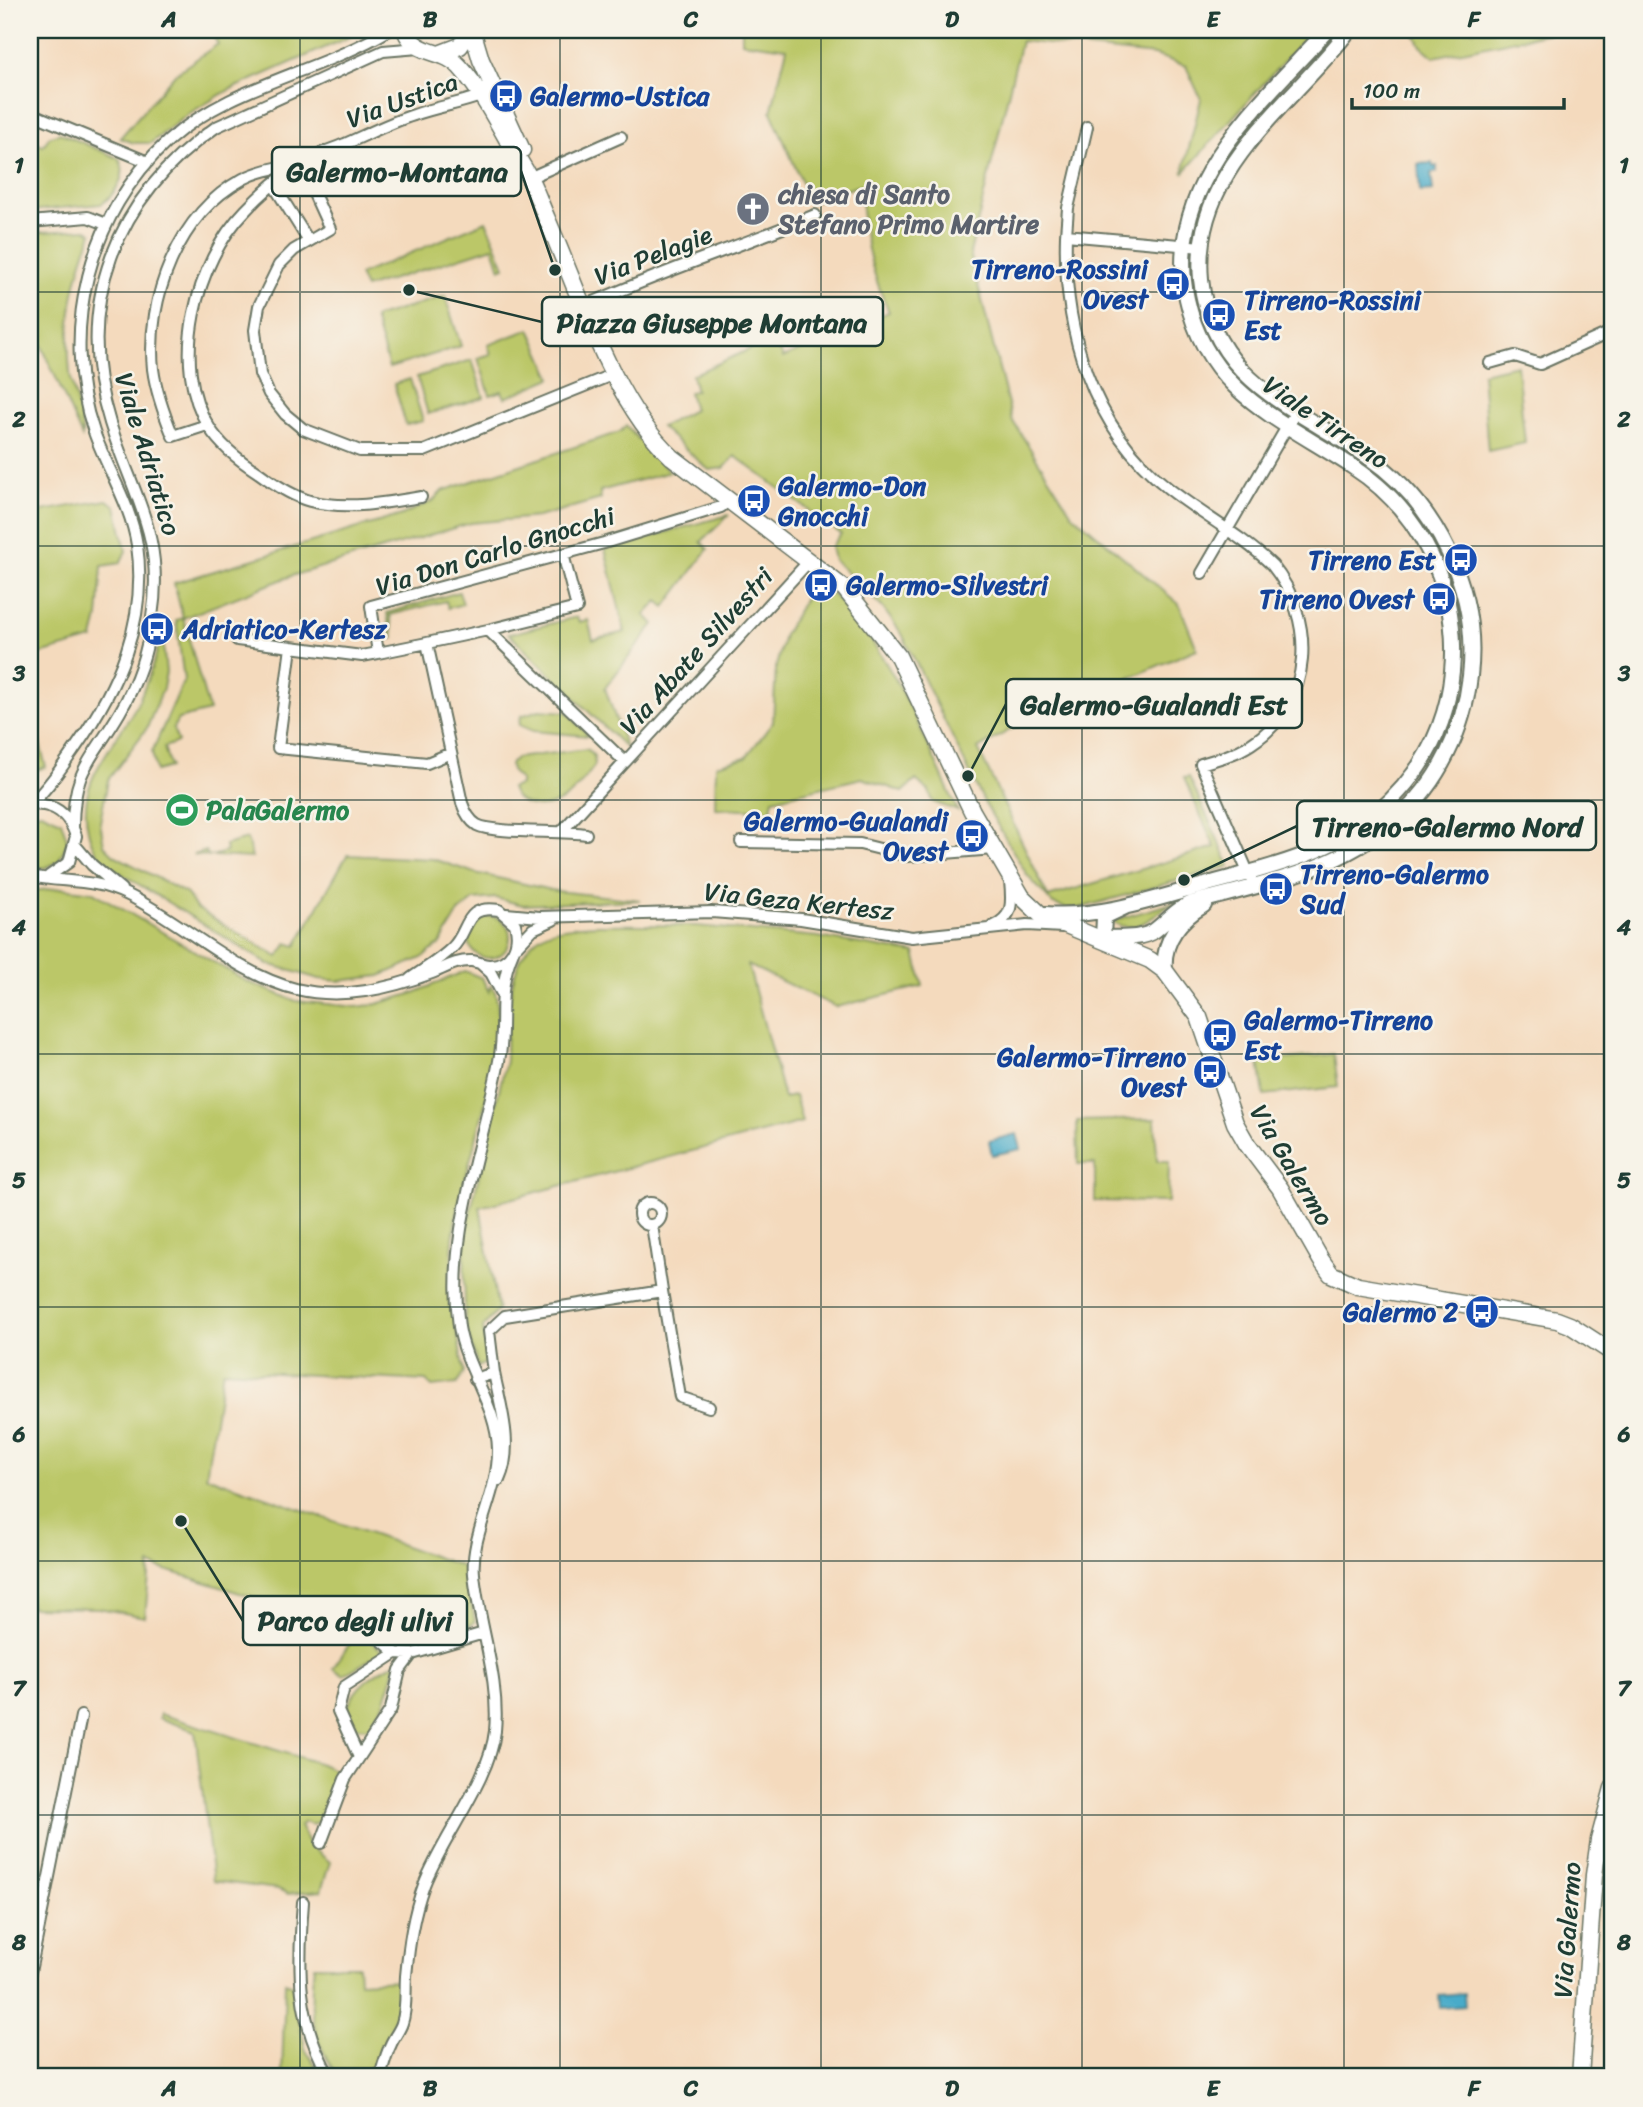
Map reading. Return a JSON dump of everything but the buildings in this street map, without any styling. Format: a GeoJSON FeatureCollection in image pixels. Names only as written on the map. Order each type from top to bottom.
{"type":"FeatureCollection","features":[{"type":"Feature","properties":{"kind":"main road"},"geometry":{"type":"LineString","coordinates":[[405,30],[419,48],[439,54],[459,66],[528,175]]}},
{"type":"Feature","properties":{"kind":"main road"},"geometry":{"type":"LineString","coordinates":[[439,54],[460,46],[471,30]]}},
{"type":"Feature","properties":{"kind":"main road"},"geometry":{"type":"LineString","coordinates":[[471,30],[481,60],[521,146],[528,175]]}},
{"type":"Feature","properties":{"kind":"main road","name":"Via Galermo"},"geometry":{"type":"LineString","coordinates":[[528,175],[614,374],[636,416],[659,444],[810,560],[865,611],[898,656],[1010,879],[1040,914],[1103,938],[1150,960],[1165,971],[1199,1017],[1235,1123],[1280,1188],[1331,1274],[1358,1286],[1557,1320],[1570,1325],[1613,1353]]}},
{"type":"Feature","properties":{"kind":"main road","name":"Via Galermo"},"geometry":{"type":"LineString","coordinates":[[1580,2077],[1594,1875],[1599,1840],[1613,1787]]}},
{"type":"Feature","properties":{"kind":"street","name":"Viale Adriatico"},"geometry":{"type":"LineString","coordinates":[[30,805],[65,763],[106,703],[124,663],[135,615],[136,544],[131,521],[94,432],[79,353],[88,274],[106,224],[125,192],[148,162],[189,125],[212,109],[389,30]]}},
{"type":"Feature","properties":{"kind":"street","name":"Viale Tirreno"},"geometry":{"type":"LineString","coordinates":[[1040,914],[1072,916],[1125,907],[1249,873],[1325,847],[1358,828],[1389,803],[1414,775],[1430,750],[1443,717],[1452,675],[1454,641],[1447,600],[1434,560],[1415,528],[1395,503],[1362,473],[1286,427],[1237,390],[1204,345],[1187,299],[1185,245],[1196,194],[1219,151],[1327,30]]}},
{"type":"Feature","properties":{"kind":"street","name":"Viale Tirreno"},"geometry":{"type":"LineString","coordinates":[[1103,938],[1144,935],[1154,931],[1181,908],[1302,874],[1344,856],[1407,811],[1430,783],[1450,748],[1465,702],[1472,639],[1462,588],[1447,549],[1426,516],[1383,468],[1256,386],[1221,343],[1204,297],[1202,247],[1209,212],[1231,164],[1349,30]]}},
{"type":"Feature","properties":{"kind":"street","name":"Viale Adriatico"},"geometry":{"type":"LineString","coordinates":[[75,845],[73,827],[76,783],[136,679],[148,640],[155,593],[152,535],[111,426],[98,371],[96,342],[101,295],[121,232],[158,176],[192,143],[216,127],[383,51],[419,48]]}},
{"type":"Feature","properties":{"kind":"street","name":"Via Ustica"},"geometry":{"type":"LineString","coordinates":[[421,497],[364,505],[312,502],[272,482],[242,462],[219,442],[207,425],[192,380],[192,324],[200,285],[225,236],[273,184],[300,163],[412,115],[480,96]]}},
{"type":"Feature","properties":{"kind":"street"},"geometry":{"type":"LineString","coordinates":[[30,113],[148,162]]}},
{"type":"Feature","properties":{"kind":"street"},"geometry":{"type":"LineString","coordinates":[[1087,127],[1068,208],[1065,274],[1071,323],[1087,379],[1101,406],[1149,471],[1259,552],[1283,579],[1299,611],[1304,646],[1295,690],[1270,728],[1242,749],[1201,764],[1255,888]]}},
{"type":"Feature","properties":{"kind":"street"},"geometry":{"type":"LineString","coordinates":[[528,175],[621,137]]}},
{"type":"Feature","properties":{"kind":"street"},"geometry":{"type":"LineString","coordinates":[[207,425],[173,436],[161,407],[153,370],[153,346],[164,279],[181,241],[216,199],[243,179],[300,163],[330,229],[308,240],[279,265],[267,283],[257,318],[257,353],[265,384],[285,414],[303,429],[360,451],[424,451],[614,374]]}},
{"type":"Feature","properties":{"kind":"street"},"geometry":{"type":"LineString","coordinates":[[273,184],[308,240]]}},
{"type":"Feature","properties":{"kind":"street","name":"Via Pelagie"},"geometry":{"type":"LineString","coordinates":[[585,306],[661,272],[720,254],[815,215]]}},
{"type":"Feature","properties":{"kind":"street"},"geometry":{"type":"LineString","coordinates":[[30,222],[88,217],[106,224]]}},
{"type":"Feature","properties":{"kind":"street"},"geometry":{"type":"LineString","coordinates":[[1066,234],[1202,247]]}},
{"type":"Feature","properties":{"kind":"street"},"geometry":{"type":"LineString","coordinates":[[1490,363],[1515,356],[1541,364],[1613,331]]}},
{"type":"Feature","properties":{"kind":"street"},"geometry":{"type":"LineString","coordinates":[[1202,573],[1295,412]]}},
{"type":"Feature","properties":{"kind":"street","name":"Via Don Carlo Gnocchi"},"geometry":{"type":"LineString","coordinates":[[378,653],[371,606],[564,554],[720,507],[729,500]]}},
{"type":"Feature","properties":{"kind":"street"},"geometry":{"type":"LineString","coordinates":[[237,640],[362,656],[577,608],[564,554]]}},
{"type":"Feature","properties":{"kind":"street","name":"Via Abate Silvestri"},"geometry":{"type":"LineString","coordinates":[[488,630],[625,762],[810,560]]}},
{"type":"Feature","properties":{"kind":"street"},"geometry":{"type":"LineString","coordinates":[[428,643],[462,803],[470,819],[489,828],[563,830],[586,834]]}},
{"type":"Feature","properties":{"kind":"street"},"geometry":{"type":"LineString","coordinates":[[291,647],[278,748],[427,763],[451,753]]}},
{"type":"Feature","properties":{"kind":"street"},"geometry":{"type":"LineString","coordinates":[[563,830],[625,762]]}},
{"type":"Feature","properties":{"kind":"street"},"geometry":{"type":"LineString","coordinates":[[30,805],[55,808],[73,827]]}},
{"type":"Feature","properties":{"kind":"street"},"geometry":{"type":"LineString","coordinates":[[741,842],[860,844],[908,856],[994,849]]}},
{"type":"Feature","properties":{"kind":"street"},"geometry":{"type":"LineString","coordinates":[[46,877],[55,874],[69,862],[75,845]]}},
{"type":"Feature","properties":{"kind":"street"},"geometry":{"type":"LineString","coordinates":[[75,845],[92,865],[128,895],[259,975],[296,989],[346,994],[387,987],[453,964],[499,964],[533,929],[564,916]]}},
{"type":"Feature","properties":{"kind":"street"},"geometry":{"type":"LineString","coordinates":[[30,876],[87,880],[128,895]]}},
{"type":"Feature","properties":{"kind":"street"},"geometry":{"type":"LineString","coordinates":[[987,928],[1009,915],[1012,901],[1010,879]]}},
{"type":"Feature","properties":{"kind":"street"},"geometry":{"type":"LineString","coordinates":[[1165,971],[1164,955],[1171,936],[1188,916],[1215,899]]}},
{"type":"Feature","properties":{"kind":"street"},"geometry":{"type":"LineString","coordinates":[[1103,938],[1104,917],[1125,907]]}},
{"type":"Feature","properties":{"kind":"street"},"geometry":{"type":"LineString","coordinates":[[410,979],[446,953],[462,935],[467,921],[477,912],[492,909],[506,914],[515,924],[515,949],[501,992],[500,1052],[458,1240],[460,1328],[475,1379],[491,1414],[498,1439],[494,1492]]}},
{"type":"Feature","properties":{"kind":"street","name":"Via Geza Kertesz"},"geometry":{"type":"LineString","coordinates":[[506,914],[526,917],[712,912],[800,919],[912,937],[1027,925],[1072,928]]}},
{"type":"Feature","properties":{"kind":"street"},"geometry":{"type":"LineString","coordinates":[[462,935],[465,950],[491,973],[501,992]]}},
{"type":"Feature","properties":{"kind":"street"},"geometry":{"type":"LineString","coordinates":[[652,1225],[680,1397],[709,1407]]}},
{"type":"Feature","properties":{"kind":"street"},"geometry":{"type":"LineString","coordinates":[[380,2077],[389,2047],[402,2023],[410,1931],[416,1908],[434,1863],[492,1745],[495,1697],[474,1560],[506,1458],[505,1431],[489,1331],[492,1325],[505,1316],[662,1291]]}},
{"type":"Feature","properties":{"kind":"street"},"geometry":{"type":"LineString","coordinates":[[475,1379],[494,1373]]}},
{"type":"Feature","properties":{"kind":"street"},"geometry":{"type":"LineString","coordinates":[[368,1628],[396,1653]]}},
{"type":"Feature","properties":{"kind":"street"},"geometry":{"type":"LineString","coordinates":[[358,1755],[338,1711],[341,1693],[348,1681],[396,1653],[412,1654],[484,1633]]}},
{"type":"Feature","properties":{"kind":"street"},"geometry":{"type":"LineString","coordinates":[[321,1843],[345,1779],[358,1755],[391,1709],[400,1670],[412,1654]]}},
{"type":"Feature","properties":{"kind":"street"},"geometry":{"type":"LineString","coordinates":[[30,1972],[81,1716]]}},
{"type":"Feature","properties":{"kind":"street"},"geometry":{"type":"LineString","coordinates":[[303,1902],[299,1951],[302,1999],[312,2045],[330,2077]]}},
{"type":"Feature","properties":{"kind":"green space"},"geometry":{"type":"Polygon","coordinates":[[[209,30],[365,30],[229,90],[188,114],[151,143],[134,143],[120,138],[175,74],[218,44],[209,30]]]}},
{"type":"Feature","properties":{"kind":"green space"},"geometry":{"type":"Polygon","coordinates":[[[742,30],[1312,30],[1183,173],[1201,99],[1186,66],[1155,55],[1021,41],[970,253],[1012,420],[1072,514],[1179,604],[1197,649],[1013,728],[978,749],[1048,897],[1215,847],[1184,778],[1189,777],[1230,866],[1080,908],[1065,908],[1053,904],[1027,875],[984,802],[902,634],[882,607],[834,560],[831,547],[841,534],[735,456],[724,468],[709,470],[661,427],[694,410],[689,392],[696,391],[692,375],[775,338],[783,358],[889,312],[868,250],[860,185],[811,203],[771,112],[787,48],[742,42],[742,30]]]}},
{"type":"Feature","properties":{"kind":"green space"},"geometry":{"type":"Polygon","coordinates":[[[1413,30],[1563,30],[1434,57],[1421,46],[1413,30]]]}},
{"type":"Feature","properties":{"kind":"green space"},"geometry":{"type":"Polygon","coordinates":[[[60,133],[118,158],[122,177],[111,195],[101,204],[30,211],[30,141],[43,146],[50,136],[60,133]]]}},
{"type":"Feature","properties":{"kind":"green space"},"geometry":{"type":"Polygon","coordinates":[[[486,221],[505,267],[500,269],[493,247],[365,288],[359,275],[486,221]]]}},
{"type":"Feature","properties":{"kind":"green space"},"geometry":{"type":"Polygon","coordinates":[[[85,229],[92,233],[72,302],[69,337],[70,373],[82,424],[82,437],[30,319],[30,233],[85,229]]]}},
{"type":"Feature","properties":{"kind":"green space"},"geometry":{"type":"Polygon","coordinates":[[[445,296],[461,346],[389,368],[374,318],[445,296]]]}},
{"type":"Feature","properties":{"kind":"green space"},"geometry":{"type":"Polygon","coordinates":[[[530,329],[552,378],[505,398],[502,391],[490,395],[478,358],[491,354],[488,345],[530,329]]]}},
{"type":"Feature","properties":{"kind":"green space"},"geometry":{"type":"Polygon","coordinates":[[[472,360],[484,397],[428,414],[417,377],[472,360]]]}},
{"type":"Feature","properties":{"kind":"green space"},"geometry":{"type":"Polygon","coordinates":[[[1517,365],[1525,443],[1488,451],[1482,373],[1517,365]]]}},
{"type":"Feature","properties":{"kind":"green space"},"geometry":{"type":"Polygon","coordinates":[[[410,379],[423,421],[406,425],[394,384],[410,379]]]}},
{"type":"Feature","properties":{"kind":"green space"},"geometry":{"type":"Polygon","coordinates":[[[626,426],[670,472],[600,491],[601,499],[538,517],[471,523],[291,576],[183,618],[174,583],[402,515],[433,501],[442,491],[620,432],[626,426]]]}},
{"type":"Feature","properties":{"kind":"green space"},"geometry":{"type":"Polygon","coordinates":[[[107,500],[116,506],[126,551],[120,563],[102,566],[98,617],[93,639],[30,657],[30,513],[107,500]]]}},
{"type":"Feature","properties":{"kind":"green space"},"geometry":{"type":"Polygon","coordinates":[[[729,515],[701,542],[708,549],[665,607],[658,601],[645,615],[654,624],[605,688],[626,748],[509,634],[577,617],[579,622],[588,620],[593,640],[625,632],[605,549],[729,515]]]}},
{"type":"Feature","properties":{"kind":"green space"},"geometry":{"type":"Polygon","coordinates":[[[816,579],[863,629],[882,657],[915,717],[958,811],[933,802],[929,791],[916,780],[903,792],[862,778],[773,799],[771,810],[715,808],[716,765],[746,757],[773,722],[776,667],[784,635],[816,579]]]}},
{"type":"Feature","properties":{"kind":"green space"},"geometry":{"type":"Polygon","coordinates":[[[459,592],[463,604],[448,608],[446,601],[390,615],[394,638],[391,639],[387,613],[459,592]]]}},
{"type":"Feature","properties":{"kind":"green space"},"geometry":{"type":"Polygon","coordinates":[[[183,618],[209,711],[178,719],[173,728],[178,742],[164,747],[170,767],[156,771],[152,752],[184,680],[176,620],[183,618]]]}},
{"type":"Feature","properties":{"kind":"green space"},"geometry":{"type":"Polygon","coordinates":[[[162,635],[166,672],[163,688],[147,728],[108,780],[100,822],[104,845],[114,855],[187,894],[196,908],[278,957],[287,943],[296,946],[347,855],[433,859],[475,873],[556,891],[640,900],[523,905],[495,898],[474,900],[459,912],[440,944],[422,958],[380,976],[339,981],[319,979],[268,964],[109,866],[91,841],[86,813],[91,783],[136,705],[162,635]]]}},
{"type":"Feature","properties":{"kind":"green space"},"geometry":{"type":"Polygon","coordinates":[[[30,707],[46,767],[30,772],[30,707]]]}},
{"type":"Feature","properties":{"kind":"green space"},"geometry":{"type":"Polygon","coordinates":[[[539,710],[567,712],[589,736],[533,731],[519,725],[521,716],[539,710]]]}},
{"type":"Feature","properties":{"kind":"green space"},"geometry":{"type":"Polygon","coordinates":[[[587,749],[594,756],[595,765],[576,790],[560,801],[551,805],[530,805],[520,801],[514,794],[511,788],[520,785],[520,780],[511,771],[510,764],[516,758],[587,749]]]}},
{"type":"Feature","properties":{"kind":"green space"},"geometry":{"type":"Polygon","coordinates":[[[41,812],[61,821],[68,842],[58,862],[45,868],[30,867],[30,814],[41,812]]]}},
{"type":"Feature","properties":{"kind":"green space"},"geometry":{"type":"Polygon","coordinates":[[[247,839],[252,858],[212,856],[226,852],[225,845],[247,839]]]}},
{"type":"Feature","properties":{"kind":"green space"},"geometry":{"type":"Polygon","coordinates":[[[206,851],[208,856],[193,855],[206,851]]]}},
{"type":"Feature","properties":{"kind":"green space"},"geometry":{"type":"Polygon","coordinates":[[[62,888],[93,892],[248,982],[296,1001],[357,1007],[377,1004],[414,993],[465,971],[482,978],[489,992],[491,985],[494,989],[498,1012],[492,1071],[460,1199],[453,1243],[453,1299],[464,1372],[457,1384],[432,1387],[426,1381],[223,1370],[206,1476],[464,1567],[475,1621],[459,1633],[427,1645],[406,1646],[388,1638],[365,1620],[360,1630],[383,1652],[343,1675],[333,1668],[359,1630],[150,1565],[145,1617],[99,1608],[30,1607],[30,891],[62,888]]]}},
{"type":"Feature","properties":{"kind":"green space"},"geometry":{"type":"Polygon","coordinates":[[[1173,903],[1136,926],[1128,927],[1111,921],[1173,903]]]}},
{"type":"Feature","properties":{"kind":"green space"},"geometry":{"type":"Polygon","coordinates":[[[489,916],[504,922],[510,937],[504,952],[489,958],[474,952],[468,937],[474,922],[489,916]]]}},
{"type":"Feature","properties":{"kind":"green space"},"geometry":{"type":"Polygon","coordinates":[[[594,925],[696,926],[818,937],[915,953],[923,986],[836,1007],[748,965],[784,1098],[795,1096],[802,1122],[480,1207],[498,1310],[483,1327],[487,1362],[478,1367],[465,1325],[464,1238],[506,1061],[507,993],[511,993],[521,959],[537,939],[556,930],[594,925]]]}},
{"type":"Feature","properties":{"kind":"green space"},"geometry":{"type":"Polygon","coordinates":[[[1334,1054],[1338,1087],[1264,1095],[1259,1062],[1334,1054]]]}},
{"type":"Feature","properties":{"kind":"green space"},"geometry":{"type":"Polygon","coordinates":[[[1155,1119],[1157,1161],[1169,1161],[1168,1202],[1095,1201],[1095,1164],[1078,1164],[1077,1121],[1155,1119]]]}},
{"type":"Feature","properties":{"kind":"green space"},"geometry":{"type":"Polygon","coordinates":[[[397,1662],[384,1704],[370,1728],[356,1727],[347,1709],[355,1693],[374,1675],[397,1662]]]}},
{"type":"Feature","properties":{"kind":"green space"},"geometry":{"type":"Polygon","coordinates":[[[160,1714],[334,1770],[337,1779],[319,1822],[312,1825],[304,1822],[300,1826],[309,1845],[330,1862],[321,1891],[288,1894],[278,1889],[213,1881],[195,1731],[159,1718],[160,1714]]]}},
{"type":"Feature","properties":{"kind":"green space"},"geometry":{"type":"Polygon","coordinates":[[[314,1966],[358,1966],[359,1982],[400,1980],[394,2026],[380,2049],[373,2077],[338,2077],[322,2050],[312,2011],[314,1966]]]}},
{"type":"Feature","properties":{"kind":"green space"},"geometry":{"type":"Polygon","coordinates":[[[285,1982],[293,1985],[305,2049],[323,2077],[282,2077],[285,1982]]]}},
{"type":"Feature","properties":{"kind":"water"},"geometry":{"type":"Polygon","coordinates":[[[1432,163],[1433,167],[1437,166],[1437,172],[1431,173],[1433,191],[1420,192],[1418,164],[1432,163]]]}},
{"type":"Feature","properties":{"kind":"water"},"geometry":{"type":"Polygon","coordinates":[[[1017,1134],[1021,1149],[992,1155],[989,1141],[1017,1134]]]}},
{"type":"Feature","properties":{"kind":"water"},"geometry":{"type":"Polygon","coordinates":[[[1464,1993],[1465,2006],[1440,2008],[1439,1995],[1464,1993]]]}},
{"type":"Feature","properties":{"kind":"place","name":"Galermo-Ustica"},"geometry":{"type":"Point","coordinates":[506,96]}},
{"type":"Feature","properties":{"kind":"place","name":"chiesa di Santo Stefano Primo Martire"},"geometry":{"type":"Point","coordinates":[753,209]}},
{"type":"Feature","properties":{"kind":"place","name":"Galermo-Montana"},"geometry":{"type":"Point","coordinates":[555,270]}},
{"type":"Feature","properties":{"kind":"place","name":"Tirreno-Rossini Ovest"},"geometry":{"type":"Point","coordinates":[1173,284]}},
{"type":"Feature","properties":{"kind":"place","name":"Piazza Giuseppe Montana"},"geometry":{"type":"Point","coordinates":[409,290]}},
{"type":"Feature","properties":{"kind":"place","name":"Tirreno-Rossini Est"},"geometry":{"type":"Point","coordinates":[1219,315]}},
{"type":"Feature","properties":{"kind":"place","name":"Galermo-Don Gnocchi"},"geometry":{"type":"Point","coordinates":[754,501]}},
{"type":"Feature","properties":{"kind":"place","name":"Tirreno Est"},"geometry":{"type":"Point","coordinates":[1461,560]}},
{"type":"Feature","properties":{"kind":"place","name":"Galermo-Silvestri"},"geometry":{"type":"Point","coordinates":[821,585]}},
{"type":"Feature","properties":{"kind":"place","name":"Tirreno Ovest"},"geometry":{"type":"Point","coordinates":[1439,599]}},
{"type":"Feature","properties":{"kind":"place","name":"Adriatico-Kertesz"},"geometry":{"type":"Point","coordinates":[157,629]}},
{"type":"Feature","properties":{"kind":"place","name":"Galermo-Gualandi Est"},"geometry":{"type":"Point","coordinates":[968,776]}},
{"type":"Feature","properties":{"kind":"place","name":"PalaGalermo"},"geometry":{"type":"Point","coordinates":[182,810]}},
{"type":"Feature","properties":{"kind":"place","name":"Galermo-Gualandi Ovest"},"geometry":{"type":"Point","coordinates":[972,836]}},
{"type":"Feature","properties":{"kind":"place","name":"Tirreno-Galermo Nord"},"geometry":{"type":"Point","coordinates":[1184,880]}},
{"type":"Feature","properties":{"kind":"place","name":"Tirreno-Galermo Sud"},"geometry":{"type":"Point","coordinates":[1276,889]}},
{"type":"Feature","properties":{"kind":"place","name":"Galermo-Tirreno Est"},"geometry":{"type":"Point","coordinates":[1220,1035]}},
{"type":"Feature","properties":{"kind":"place","name":"Galermo-Tirreno Ovest"},"geometry":{"type":"Point","coordinates":[1210,1072]}},
{"type":"Feature","properties":{"kind":"place","name":"Galermo 2"},"geometry":{"type":"Point","coordinates":[1482,1312]}},
{"type":"Feature","properties":{"kind":"place","name":"Parco degli ulivi"},"geometry":{"type":"Point","coordinates":[181,1521]}}]}
